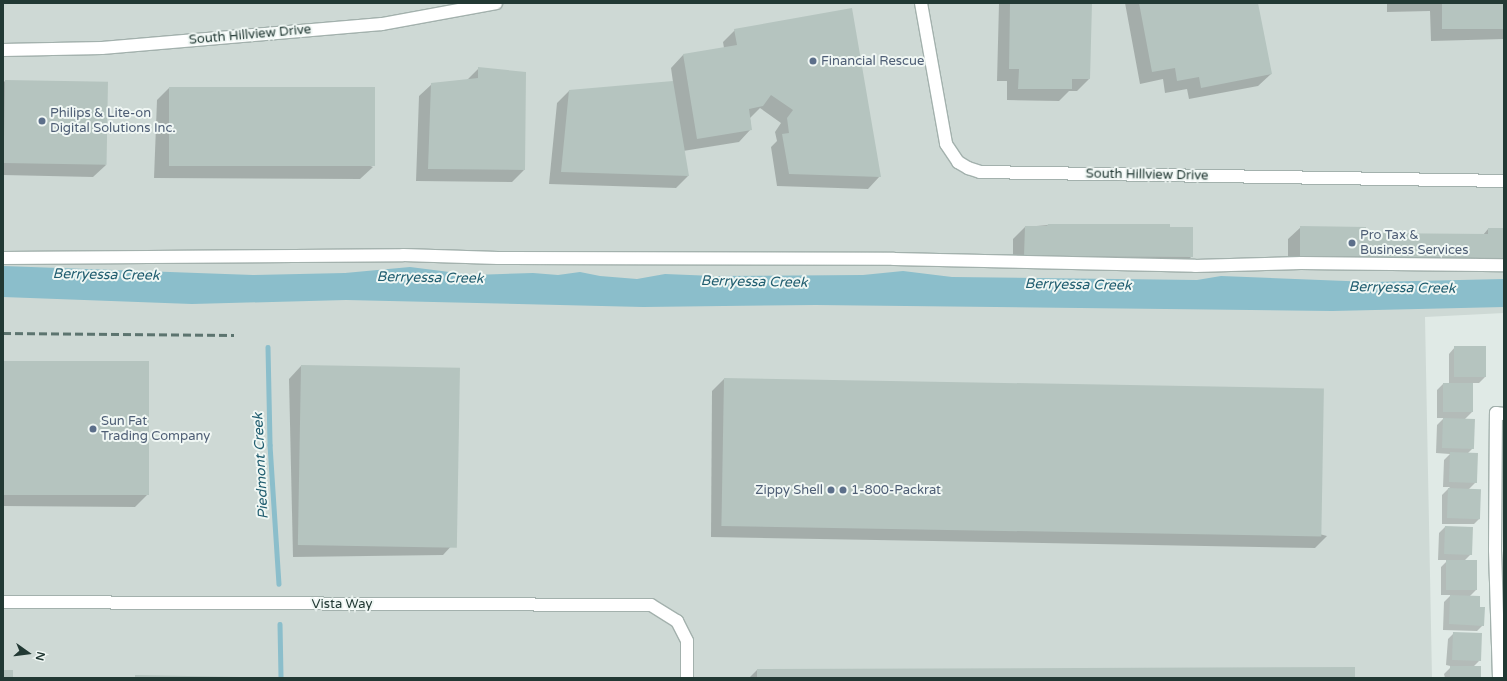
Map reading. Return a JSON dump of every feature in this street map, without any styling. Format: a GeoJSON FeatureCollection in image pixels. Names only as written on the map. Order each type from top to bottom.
{"type":"FeatureCollection","features":[{"type":"Feature","properties":{"kind":"street","name":"South Hillview Drive"},"geometry":{"type":"LineString","coordinates":[[3,50],[102,48],[382,24],[496,3]]}},
{"type":"Feature","properties":{"kind":"street","name":"South Hillview Drive"},"geometry":{"type":"LineString","coordinates":[[921,3],[946,144],[958,162],[968,168],[988,172],[1504,181]]}},
{"type":"Feature","properties":{"kind":"street"},"geometry":{"type":"LineString","coordinates":[[3,258],[403,255],[498,258],[894,259],[1196,266],[1301,263],[1504,266]]}},
{"type":"Feature","properties":{"kind":"street"},"geometry":{"type":"LineString","coordinates":[[1501,673],[1500,550],[1496,413],[1504,414]]}},
{"type":"Feature","properties":{"kind":"street","name":"Vista Way"},"geometry":{"type":"LineString","coordinates":[[3,602],[651,605],[677,621],[687,640],[687,678]]}},
{"type":"Feature","properties":{"kind":"shaded area"},"geometry":{"type":"Polygon","coordinates":[[[3,3],[1504,3],[1504,313],[1425,317],[1432,678],[3,678],[3,3]]]}},
{"type":"Feature","properties":{"kind":"water","name":"Berryessa Creek"},"geometry":{"type":"Polygon","coordinates":[[[3,266],[253,275],[345,273],[410,267],[473,275],[533,273],[558,275],[580,272],[600,276],[637,279],[665,274],[714,276],[863,275],[903,271],[952,277],[1197,280],[1221,276],[1371,282],[1504,279],[1504,307],[1332,311],[816,305],[643,307],[346,300],[192,304],[3,297],[3,266]]]}},
{"type":"Feature","properties":{"kind":"building"},"geometry":{"type":"Polygon","coordinates":[[[1010,3],[1092,3],[1090,79],[1072,79],[1072,89],[1018,89],[1019,69],[1009,69],[1010,3]]]}},
{"type":"Feature","properties":{"kind":"building"},"geometry":{"type":"Polygon","coordinates":[[[1139,3],[1258,3],[1272,74],[1201,88],[1199,77],[1177,81],[1175,68],[1152,72],[1139,3]]]}},
{"type":"Feature","properties":{"kind":"building"},"geometry":{"type":"Polygon","coordinates":[[[1442,3],[1504,3],[1504,29],[1442,29],[1442,3]]]}},
{"type":"Feature","properties":{"kind":"building"},"geometry":{"type":"Polygon","coordinates":[[[852,8],[881,177],[789,174],[782,134],[789,133],[787,118],[793,110],[771,95],[763,106],[749,109],[752,130],[697,139],[683,54],[737,45],[734,29],[852,8]]]}},
{"type":"Feature","properties":{"kind":"building"},"geometry":{"type":"Polygon","coordinates":[[[478,67],[526,72],[525,170],[428,169],[431,83],[478,78],[478,67]]]}},
{"type":"Feature","properties":{"kind":"building"},"geometry":{"type":"Polygon","coordinates":[[[5,80],[108,82],[107,165],[4,163],[5,80]]]}},
{"type":"Feature","properties":{"kind":"building"},"geometry":{"type":"Polygon","coordinates":[[[673,81],[689,176],[561,172],[569,90],[673,81]]]}},
{"type":"Feature","properties":{"kind":"building"},"geometry":{"type":"Polygon","coordinates":[[[169,87],[375,87],[375,166],[169,166],[169,87]]]}},
{"type":"Feature","properties":{"kind":"building"},"geometry":{"type":"Polygon","coordinates":[[[1048,224],[1170,224],[1170,227],[1193,227],[1193,257],[1024,256],[1025,226],[1047,226],[1048,224]]]}},
{"type":"Feature","properties":{"kind":"building"},"geometry":{"type":"Polygon","coordinates":[[[1300,226],[1366,227],[1366,233],[1488,234],[1488,228],[1504,228],[1504,258],[1300,256],[1300,226]]]}},
{"type":"Feature","properties":{"kind":"building"},"geometry":{"type":"Polygon","coordinates":[[[1454,346],[1486,346],[1486,377],[1454,377],[1454,346]]]}},
{"type":"Feature","properties":{"kind":"building"},"geometry":{"type":"Polygon","coordinates":[[[3,361],[149,361],[149,495],[3,495],[3,361]]]}},
{"type":"Feature","properties":{"kind":"building"},"geometry":{"type":"Polygon","coordinates":[[[301,365],[460,368],[457,548],[298,545],[301,365]]]}},
{"type":"Feature","properties":{"kind":"building"},"geometry":{"type":"Polygon","coordinates":[[[724,378],[1324,388],[1321,536],[721,526],[724,378]]]}},
{"type":"Feature","properties":{"kind":"building"},"geometry":{"type":"Polygon","coordinates":[[[1443,383],[1473,383],[1473,412],[1443,412],[1443,383]]]}},
{"type":"Feature","properties":{"kind":"building"},"geometry":{"type":"Polygon","coordinates":[[[1443,418],[1475,419],[1474,449],[1442,448],[1443,418]]]}},
{"type":"Feature","properties":{"kind":"building"},"geometry":{"type":"Polygon","coordinates":[[[1450,452],[1478,453],[1477,483],[1449,482],[1450,452]]]}},
{"type":"Feature","properties":{"kind":"building"},"geometry":{"type":"Polygon","coordinates":[[[1448,488],[1481,489],[1480,519],[1447,518],[1448,488]]]}},
{"type":"Feature","properties":{"kind":"building"},"geometry":{"type":"Polygon","coordinates":[[[1445,526],[1473,527],[1472,555],[1444,554],[1445,526]]]}},
{"type":"Feature","properties":{"kind":"building"},"geometry":{"type":"Polygon","coordinates":[[[1446,560],[1477,560],[1477,590],[1446,590],[1446,560]]]}},
{"type":"Feature","properties":{"kind":"building"},"geometry":{"type":"Polygon","coordinates":[[[1450,595],[1480,596],[1480,607],[1485,607],[1484,626],[1449,624],[1450,595]]]}},
{"type":"Feature","properties":{"kind":"building"},"geometry":{"type":"Polygon","coordinates":[[[1453,632],[1482,633],[1481,661],[1452,660],[1453,632]]]}},
{"type":"Feature","properties":{"kind":"building"},"geometry":{"type":"Polygon","coordinates":[[[1450,666],[1481,666],[1481,678],[1450,678],[1450,666]]]}},
{"type":"Feature","properties":{"kind":"building"},"geometry":{"type":"Polygon","coordinates":[[[1355,667],[1355,678],[757,678],[757,669],[1355,667]]]}},
{"type":"Feature","properties":{"kind":"building"},"geometry":{"type":"Polygon","coordinates":[[[3,670],[13,670],[13,678],[3,678],[3,670]]]}},
{"type":"Feature","properties":{"kind":"building"},"geometry":{"type":"Polygon","coordinates":[[[135,675],[241,677],[241,678],[135,678],[135,675]]]}},
{"type":"Feature","properties":{"kind":"waterway","name":"Piedmont Creek"},"geometry":{"type":"LineString","coordinates":[[268,347],[270,445],[279,584]]}},
{"type":"Feature","properties":{"kind":"waterway","name":"Piedmont Creek"},"geometry":{"type":"LineString","coordinates":[[280,624],[281,678]]}},
{"type":"Feature","properties":{"kind":"railway"},"geometry":{"type":"LineString","coordinates":[[3,333],[234,335]]}},
{"type":"Feature","properties":{"kind":"place","name":"Financial Rescue"},"geometry":{"type":"Point","coordinates":[813,61]}},
{"type":"Feature","properties":{"kind":"place","name":"Philips & Lite-on Digital Solutions Inc."},"geometry":{"type":"Point","coordinates":[42,121]}},
{"type":"Feature","properties":{"kind":"place","name":"Pro Tax & Business Services"},"geometry":{"type":"Point","coordinates":[1352,243]}},
{"type":"Feature","properties":{"kind":"place","name":"Sun Fat Trading Company"},"geometry":{"type":"Point","coordinates":[93,429]}},
{"type":"Feature","properties":{"kind":"place","name":"Zippy Shell"},"geometry":{"type":"Point","coordinates":[831,490]}},
{"type":"Feature","properties":{"kind":"place","name":"1-800-Packrat"},"geometry":{"type":"Point","coordinates":[843,490]}}]}
